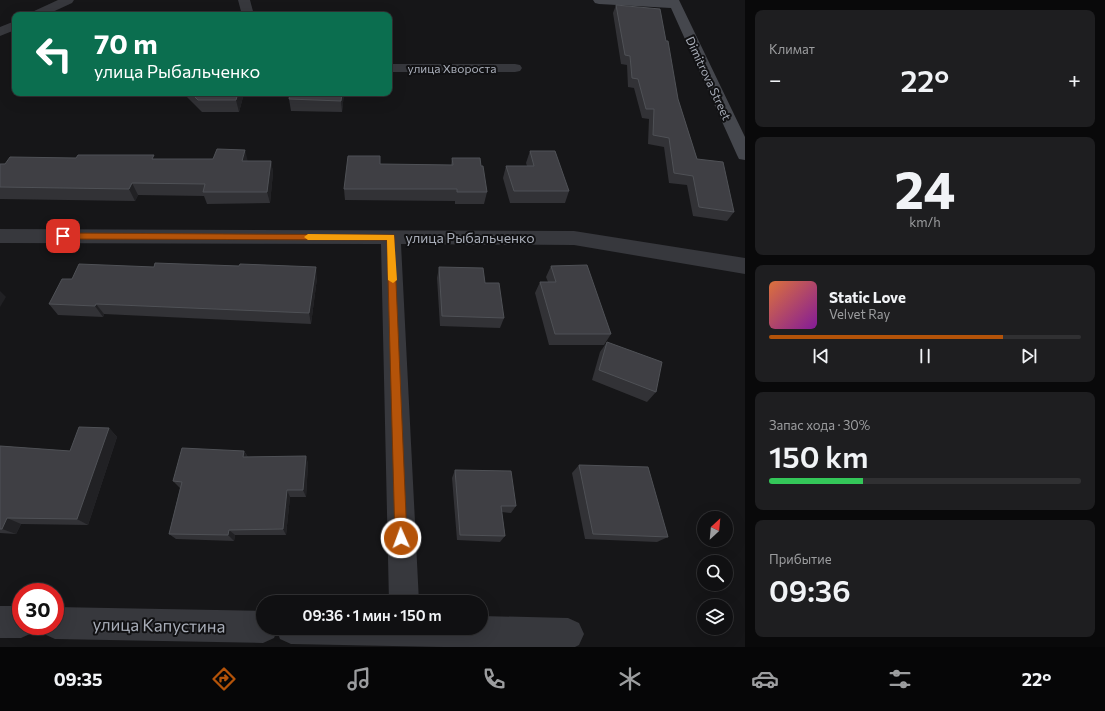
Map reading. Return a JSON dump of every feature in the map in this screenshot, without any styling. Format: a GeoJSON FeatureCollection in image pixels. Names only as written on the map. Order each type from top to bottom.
{"type":"FeatureCollection","features":[{"type":"Feature","properties":{"kind":"main road"},"geometry":{"type":"LineString","coordinates":[[599,0],[674,3]]}},
{"type":"Feature","properties":{"kind":"main road","name":"Dimitrova Street"},"geometry":{"type":"LineString","coordinates":[[674,3],[745,155]]}},
{"type":"Feature","properties":{"kind":"street"},"geometry":{"type":"LineString","coordinates":[[42,12],[68,0]]}},
{"type":"Feature","properties":{"kind":"street"},"geometry":{"type":"LineString","coordinates":[[244,0],[247,12]]}},
{"type":"Feature","properties":{"kind":"street"},"geometry":{"type":"LineString","coordinates":[[0,32],[12,26]]}},
{"type":"Feature","properties":{"kind":"street","name":"улица Хвороста"},"geometry":{"type":"LineString","coordinates":[[392,68],[515,68]]}},
{"type":"Feature","properties":{"kind":"street","name":"улица Рыбальченко"},"geometry":{"type":"LineString","coordinates":[[0,236],[574,238],[745,266]]}},
{"type":"Feature","properties":{"kind":"street"},"geometry":{"type":"LineString","coordinates":[[391,237],[403,595]]}},
{"type":"Feature","properties":{"kind":"street"},"geometry":{"type":"LineString","coordinates":[[0,622],[12,622]]}},
{"type":"Feature","properties":{"kind":"street","name":"улица Капустина"},"geometry":{"type":"LineString","coordinates":[[64,623],[256,627]]}},
{"type":"Feature","properties":{"kind":"street"},"geometry":{"type":"LineString","coordinates":[[488,627],[568,634]]}},
{"type":"Feature","properties":{"kind":"building"},"geometry":{"type":"Polygon","coordinates":[[[616,5],[660,9],[666,41],[668,41],[678,99],[697,159],[723,162],[734,212],[699,207],[693,176],[674,173],[669,138],[653,135],[654,109],[646,109],[638,79],[632,78],[630,56],[625,55],[616,5]]]}},
{"type":"Feature","properties":{"kind":"building"},"geometry":{"type":"Polygon","coordinates":[[[194,96],[237,96],[236,100],[198,100],[194,96]]]}},
{"type":"Feature","properties":{"kind":"building"},"geometry":{"type":"Polygon","coordinates":[[[290,96],[342,96],[341,101],[289,99],[290,96]]]}},
{"type":"Feature","properties":{"kind":"building"},"geometry":{"type":"Polygon","coordinates":[[[217,149],[245,150],[242,161],[271,161],[267,192],[203,192],[205,184],[132,183],[129,189],[0,187],[0,164],[5,164],[10,157],[76,158],[78,155],[154,155],[152,159],[213,159],[217,149]]]}},
{"type":"Feature","properties":{"kind":"building"},"geometry":{"type":"Polygon","coordinates":[[[530,151],[555,151],[569,191],[514,191],[506,166],[534,166],[530,151]]]}},
{"type":"Feature","properties":{"kind":"building"},"geometry":{"type":"Polygon","coordinates":[[[348,156],[380,156],[380,164],[453,165],[452,158],[480,158],[481,166],[483,166],[487,192],[457,192],[457,189],[344,189],[348,156]]]}},
{"type":"Feature","properties":{"kind":"building"},"geometry":{"type":"Polygon","coordinates":[[[155,263],[316,267],[309,313],[96,304],[95,306],[49,304],[62,279],[72,279],[79,264],[154,267],[155,263]]]}},
{"type":"Feature","properties":{"kind":"building"},"geometry":{"type":"Polygon","coordinates":[[[587,265],[611,334],[555,334],[540,282],[556,282],[551,266],[587,265]]]}},
{"type":"Feature","properties":{"kind":"building"},"geometry":{"type":"Polygon","coordinates":[[[439,267],[483,268],[485,283],[499,283],[504,318],[442,316],[439,267]]]}},
{"type":"Feature","properties":{"kind":"building"},"geometry":{"type":"Polygon","coordinates":[[[607,342],[662,362],[656,392],[599,370],[607,342]]]}},
{"type":"Feature","properties":{"kind":"building"},"geometry":{"type":"Polygon","coordinates":[[[79,427],[109,428],[77,519],[7,518],[2,529],[0,529],[0,446],[70,451],[79,427]]]}},
{"type":"Feature","properties":{"kind":"building"},"geometry":{"type":"Polygon","coordinates":[[[182,448],[244,451],[243,457],[306,456],[303,490],[287,490],[283,529],[229,530],[228,535],[169,534],[182,482],[173,481],[182,448]]]}},
{"type":"Feature","properties":{"kind":"building"},"geometry":{"type":"Polygon","coordinates":[[[579,465],[648,467],[668,537],[593,534],[579,465]]]}},
{"type":"Feature","properties":{"kind":"building"},"geometry":{"type":"Polygon","coordinates":[[[455,470],[511,471],[516,506],[501,506],[505,536],[460,535],[455,470]]]}},
{"type":"Feature","properties":{"kind":"slow traffic"},"geometry":{"type":"LineString","coordinates":[[308,237],[391,237],[393,280]]}},
{"type":"Feature","properties":{"kind":"route"},"geometry":{"type":"LineString","coordinates":[[63,236],[391,237],[401,538]]}}]}
